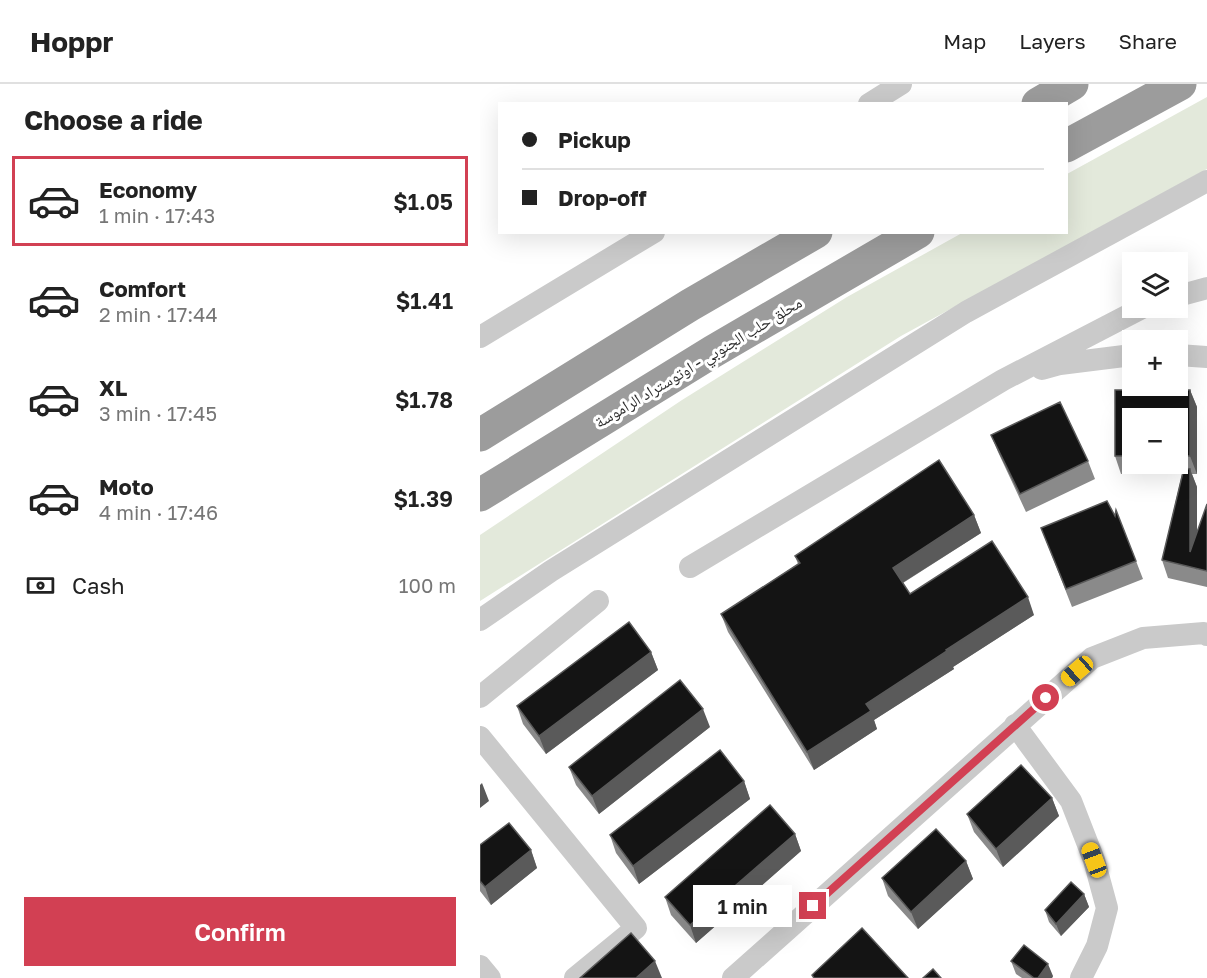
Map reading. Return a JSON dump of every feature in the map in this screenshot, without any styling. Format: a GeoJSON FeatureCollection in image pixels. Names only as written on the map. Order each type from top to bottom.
{"type":"FeatureCollection","features":[{"type":"Feature","properties":{"kind":"highway"},"geometry":{"type":"LineString","coordinates":[[1041,102],[1072,84]]}},
{"type":"Feature","properties":{"kind":"highway"},"geometry":{"type":"LineString","coordinates":[[1068,145],[1180,84]]}},
{"type":"Feature","properties":{"kind":"highway"},"geometry":{"type":"LineString","coordinates":[[480,435],[690,305],[813,234]]}},
{"type":"Feature","properties":{"kind":"highway","name":"محلق حلب الجنوبي - اوتوستراد الراموسة"},"geometry":{"type":"LineString","coordinates":[[480,495],[712,352],[915,234]]}},
{"type":"Feature","properties":{"kind":"street"},"geometry":{"type":"LineString","coordinates":[[872,102],[901,84]]}},
{"type":"Feature","properties":{"kind":"street"},"geometry":{"type":"LineString","coordinates":[[480,620],[551,571],[966,312],[1207,181]]}},
{"type":"Feature","properties":{"kind":"street"},"geometry":{"type":"LineString","coordinates":[[480,338],[651,234]]}},
{"type":"Feature","properties":{"kind":"street"},"geometry":{"type":"LineString","coordinates":[[1188,293],[1207,288]]}},
{"type":"Feature","properties":{"kind":"street"},"geometry":{"type":"LineString","coordinates":[[690,567],[1003,380],[1123,318]]}},
{"type":"Feature","properties":{"kind":"street"},"geometry":{"type":"LineString","coordinates":[[1003,380],[1060,364],[1122,356]]}},
{"type":"Feature","properties":{"kind":"street"},"geometry":{"type":"LineString","coordinates":[[1188,356],[1207,357]]}},
{"type":"Feature","properties":{"kind":"street"},"geometry":{"type":"LineString","coordinates":[[480,697],[598,601]]}},
{"type":"Feature","properties":{"kind":"street"},"geometry":{"type":"LineString","coordinates":[[733,978],[1092,658],[1143,638],[1204,633],[1207,635]]}},
{"type":"Feature","properties":{"kind":"street"},"geometry":{"type":"LineString","coordinates":[[1016,725],[1071,801],[1097,869],[1107,908],[1097,946],[1081,978]]}},
{"type":"Feature","properties":{"kind":"street"},"geometry":{"type":"LineString","coordinates":[[480,737],[636,928],[575,978]]}},
{"type":"Feature","properties":{"kind":"street"},"geometry":{"type":"LineString","coordinates":[[480,966],[490,978]]}},
{"type":"Feature","properties":{"kind":"shaded area"},"geometry":{"type":"Polygon","coordinates":[[[1207,97],[1207,169],[901,336],[480,601],[480,535],[682,400],[847,297],[960,234],[1068,234],[1068,173],[1207,97]]]}},
{"type":"Feature","properties":{"kind":"building"},"geometry":{"type":"Polygon","coordinates":[[[1115,390],[1122,390],[1122,396],[1188,396],[1188,390],[1190,390],[1190,456],[1188,456],[1188,408],[1122,408],[1122,456],[1115,456],[1115,390]]]}},
{"type":"Feature","properties":{"kind":"building"},"geometry":{"type":"Polygon","coordinates":[[[1060,402],[1088,461],[1020,494],[991,435],[1060,402]]]}},
{"type":"Feature","properties":{"kind":"building"},"geometry":{"type":"Polygon","coordinates":[[[939,460],[974,515],[893,568],[910,594],[992,541],[1028,597],[866,704],[871,711],[807,752],[721,614],[800,563],[795,556],[939,460]]]}},
{"type":"Feature","properties":{"kind":"building"},"geometry":{"type":"Polygon","coordinates":[[[1188,469],[1190,469],[1190,552],[1207,504],[1207,571],[1162,560],[1183,474],[1188,474],[1188,469]]]}},
{"type":"Feature","properties":{"kind":"building"},"geometry":{"type":"Polygon","coordinates":[[[1107,501],[1115,516],[1116,510],[1136,561],[1066,589],[1041,528],[1107,501]]]}},
{"type":"Feature","properties":{"kind":"building"},"geometry":{"type":"Polygon","coordinates":[[[629,622],[651,652],[539,736],[517,706],[629,622]]]}},
{"type":"Feature","properties":{"kind":"building"},"geometry":{"type":"Polygon","coordinates":[[[680,680],[703,709],[592,796],[569,767],[680,680]]]}},
{"type":"Feature","properties":{"kind":"building"},"geometry":{"type":"Polygon","coordinates":[[[720,750],[744,781],[633,866],[610,835],[720,750]]]}},
{"type":"Feature","properties":{"kind":"building"},"geometry":{"type":"Polygon","coordinates":[[[1021,765],[1052,798],[996,849],[967,814],[1021,765]]]}},
{"type":"Feature","properties":{"kind":"building"},"geometry":{"type":"Polygon","coordinates":[[[770,805],[795,834],[690,925],[665,897],[770,805]]]}},
{"type":"Feature","properties":{"kind":"building"},"geometry":{"type":"Polygon","coordinates":[[[509,823],[531,850],[485,887],[480,881],[480,845],[509,823]]]}},
{"type":"Feature","properties":{"kind":"building"},"geometry":{"type":"Polygon","coordinates":[[[936,829],[966,861],[911,912],[882,878],[936,829]]]}},
{"type":"Feature","properties":{"kind":"building"},"geometry":{"type":"Polygon","coordinates":[[[1071,882],[1084,894],[1056,924],[1045,910],[1071,882]]]}},
{"type":"Feature","properties":{"kind":"building"},"geometry":{"type":"Polygon","coordinates":[[[862,928],[908,978],[814,978],[812,975],[862,928]]]}},
{"type":"Feature","properties":{"kind":"building"},"geometry":{"type":"Polygon","coordinates":[[[631,933],[655,961],[636,978],[580,978],[631,933]]]}},
{"type":"Feature","properties":{"kind":"building"},"geometry":{"type":"Polygon","coordinates":[[[1024,945],[1048,964],[1038,978],[1034,978],[1011,961],[1024,945]]]}},
{"type":"Feature","properties":{"kind":"building"},"geometry":{"type":"Polygon","coordinates":[[[933,969],[941,978],[923,978],[933,969]]]}},
{"type":"Feature","properties":{"kind":"route"},"geometry":{"type":"LineString","coordinates":[[813,906],[1046,698]]}}]}
